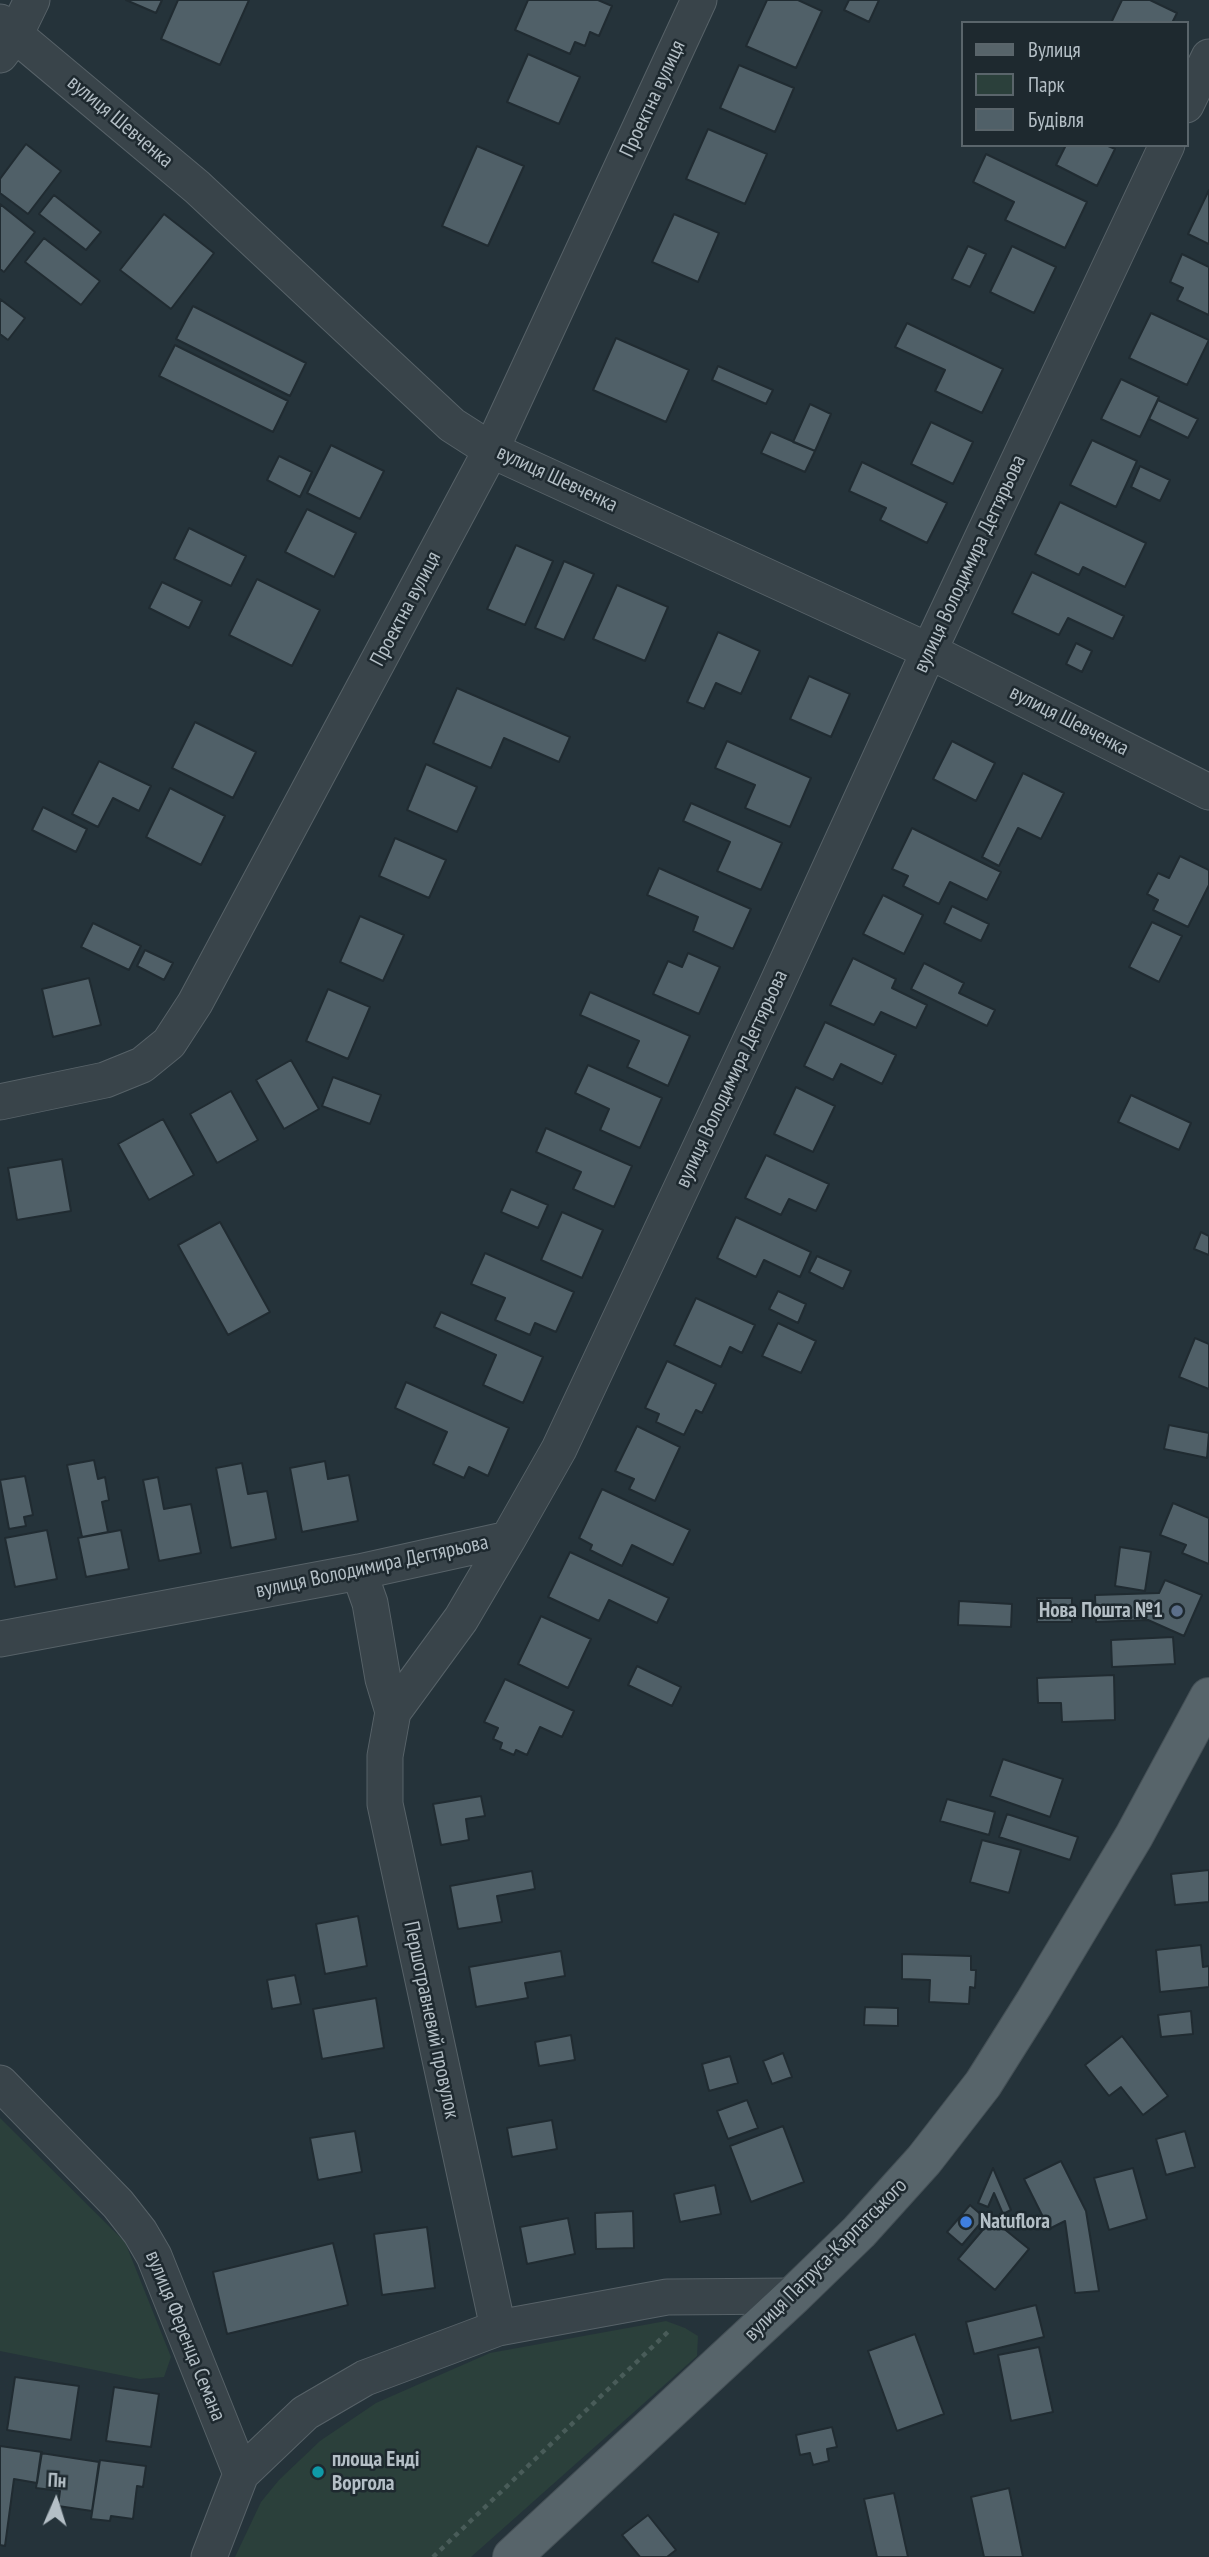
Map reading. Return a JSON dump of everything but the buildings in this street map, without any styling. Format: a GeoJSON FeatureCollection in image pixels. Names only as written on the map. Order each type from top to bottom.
{"type":"FeatureCollection","features":[{"type":"Feature","properties":{"kind":"main road","name":"вулиця Патруса-Карпатського"},"geometry":{"type":"LineString","coordinates":[[512,2557],[793,2296],[859,2232],[924,2160],[984,2084],[1134,1836],[1209,1697]]}},
{"type":"Feature","properties":{"kind":"street"},"geometry":{"type":"LineString","coordinates":[[5,38],[32,0]]}},
{"type":"Feature","properties":{"kind":"street","name":"Проектна вулиця"},"geometry":{"type":"LineString","coordinates":[[0,1102],[106,1080],[142,1065],[169,1043],[195,1003],[491,450],[699,0]]}},
{"type":"Feature","properties":{"kind":"street","name":"вулиця Шевченка"},"geometry":{"type":"LineString","coordinates":[[5,38],[197,187],[452,425],[491,450],[929,651],[1209,792]]}},
{"type":"Feature","properties":{"kind":"street"},"geometry":{"type":"LineString","coordinates":[[1188,101],[1209,57]]}},
{"type":"Feature","properties":{"kind":"street","name":"вулиця Володимира Дегтярьова"},"geometry":{"type":"LineString","coordinates":[[0,1639],[359,1572],[508,1539],[559,1449],[1166,147]]}},
{"type":"Feature","properties":{"kind":"street","name":"Першотравневий провулок"},"geometry":{"type":"LineString","coordinates":[[498,2328],[385,1804],[385,1756],[393,1712],[461,1619],[508,1539]]}},
{"type":"Feature","properties":{"kind":"street","name":"Першотравневий провулок"},"geometry":{"type":"LineString","coordinates":[[359,1572],[370,1603],[383,1679],[393,1712]]}},
{"type":"Feature","properties":{"kind":"street","name":"вулиця Ференца Семана"},"geometry":{"type":"LineString","coordinates":[[0,2083],[118,2204],[141,2232],[154,2256],[242,2474]]}},
{"type":"Feature","properties":{"kind":"street"},"geometry":{"type":"LineString","coordinates":[[209,2557],[242,2474],[305,2413],[365,2378],[498,2328],[667,2297],[793,2296]]}},
{"type":"Feature","properties":{"kind":"path"},"geometry":{"type":"LineString","coordinates":[[433,2557],[667,2332],[677,2326]]}},
{"type":"Feature","properties":{"kind":"green space"},"geometry":{"type":"Polygon","coordinates":[[[0,2118],[125,2242],[171,2357],[164,2377],[140,2379],[0,2351],[0,2118]]]}},
{"type":"Feature","properties":{"kind":"green space"},"geometry":{"type":"Polygon","coordinates":[[[666,2321],[698,2336],[697,2356],[471,2557],[235,2557],[261,2502],[279,2480],[320,2441],[376,2403],[490,2353],[666,2321]]]}},
{"type":"Feature","properties":{"kind":"place","name":"Нова Пошта №1"},"geometry":{"type":"Point","coordinates":[1177,1611]}},
{"type":"Feature","properties":{"kind":"place","name":"Natuflora"},"geometry":{"type":"Point","coordinates":[966,2222]}},
{"type":"Feature","properties":{"kind":"place","name":"площа Енді Воргола"},"geometry":{"type":"Point","coordinates":[318,2472]}}]}
